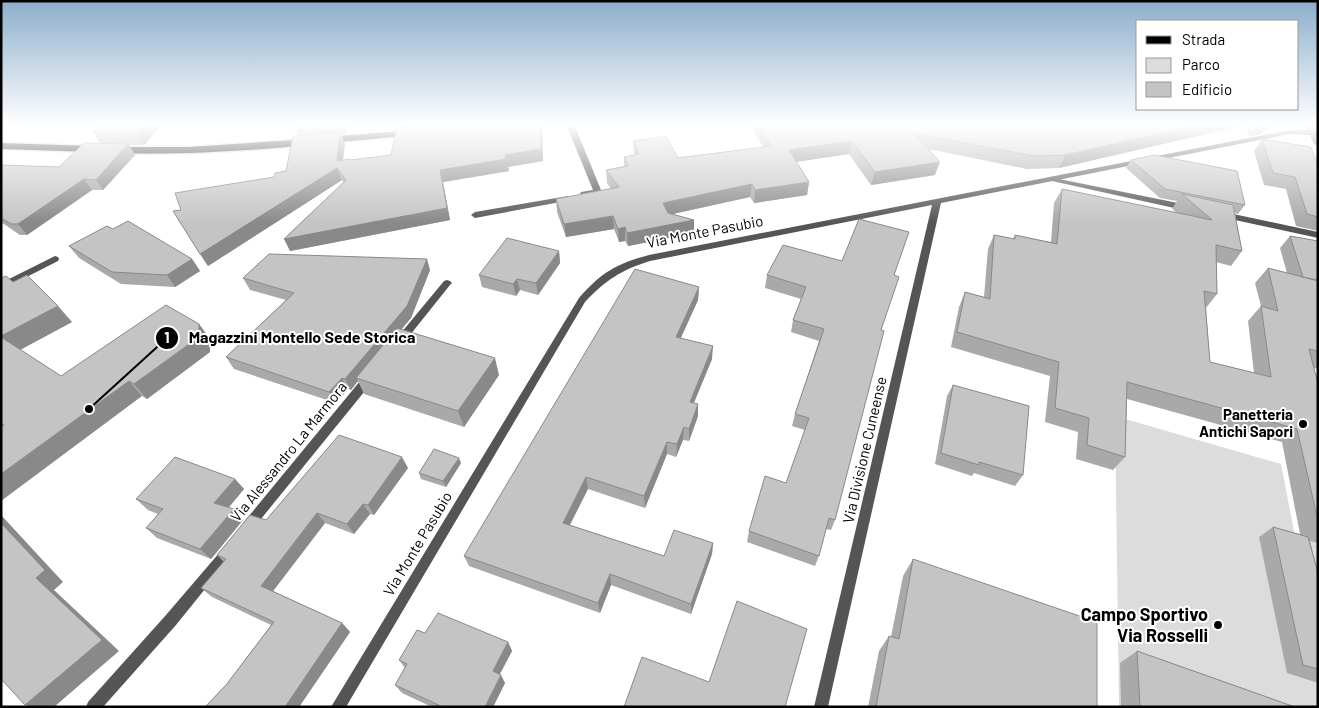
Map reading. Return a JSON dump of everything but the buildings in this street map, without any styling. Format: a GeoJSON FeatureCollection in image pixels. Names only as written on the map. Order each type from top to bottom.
{"type":"FeatureCollection","features":[{"type":"Feature","properties":{"kind":"street"},"geometry":{"type":"LineString","coordinates":[[475,215],[595,192],[597,190],[584,157]]}},
{"type":"Feature","properties":{"kind":"street","name":"Via Monte Pasubio"},"geometry":{"type":"LineString","coordinates":[[338,707],[582,300],[602,278],[623,266],[649,258],[1163,157]]}},
{"type":"Feature","properties":{"kind":"street"},"geometry":{"type":"LineString","coordinates":[[1052,179],[1194,209]]}},
{"type":"Feature","properties":{"kind":"street","name":"Via Divisione Cuneense"},"geometry":{"type":"LineString","coordinates":[[821,707],[937,201]]}},
{"type":"Feature","properties":{"kind":"street"},"geometry":{"type":"LineString","coordinates":[[1213,213],[1318,235]]}},
{"type":"Feature","properties":{"kind":"street"},"geometry":{"type":"LineString","coordinates":[[1,287],[55,259]]}},
{"type":"Feature","properties":{"kind":"street"},"geometry":{"type":"LineString","coordinates":[[391,352],[447,283]]}},
{"type":"Feature","properties":{"kind":"street","name":"Via Alessandro La Marmora"},"geometry":{"type":"LineString","coordinates":[[93,707],[171,620],[378,367]]}},
{"type":"Feature","properties":{"kind":"green space","name":"Campo Sportivo Via Rosselli"},"geometry":{"type":"Polygon","coordinates":[[[1115,416],[1281,464],[1295,536],[1318,543],[1318,707],[1119,707],[1115,416]]]}},
{"type":"Feature","properties":{"kind":"place","name":"Magazzini Montello Sede Storica"},"geometry":{"type":"Point","coordinates":[89,409]}},
{"type":"Feature","properties":{"kind":"place","name":"Panetteria Antichi Sapori"},"geometry":{"type":"Point","coordinates":[1303,424]}},
{"type":"Feature","properties":{"kind":"place","name":"Campo Sportivo Via Rosselli"},"geometry":{"type":"Point","coordinates":[1218,625]}}]}
